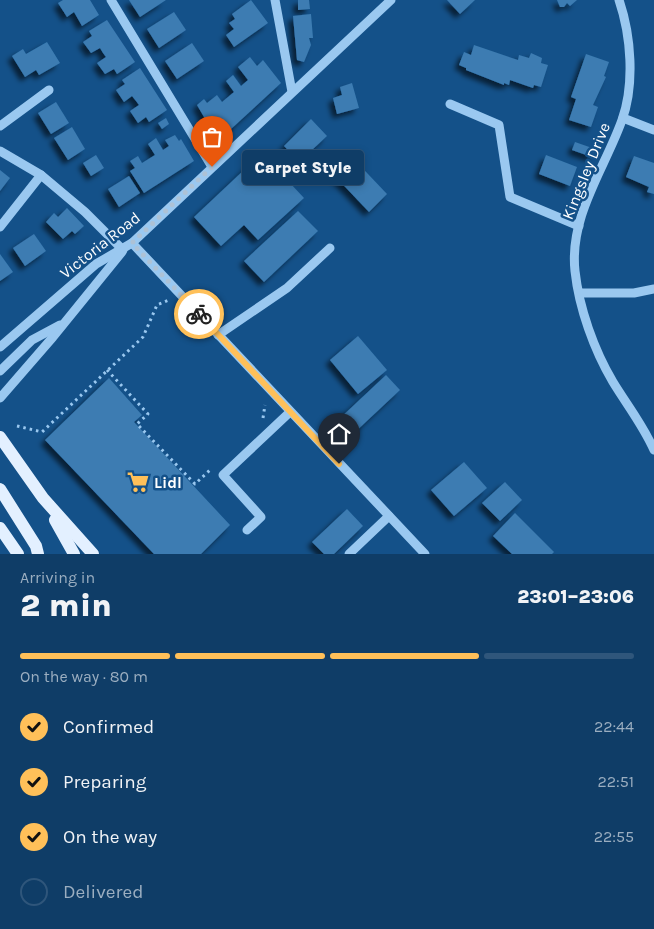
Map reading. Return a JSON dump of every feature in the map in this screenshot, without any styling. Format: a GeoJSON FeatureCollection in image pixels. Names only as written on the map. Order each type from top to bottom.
{"type":"FeatureCollection","features":[{"type":"Feature","properties":{"kind":"main road"},"geometry":{"type":"LineString","coordinates":[[0,437],[43,498],[74,554]]}},
{"type":"Feature","properties":{"kind":"main road"},"geometry":{"type":"LineString","coordinates":[[0,489],[36,546],[38,554]]}},
{"type":"Feature","properties":{"kind":"main road"},"geometry":{"type":"LineString","coordinates":[[43,498],[93,554]]}},
{"type":"Feature","properties":{"kind":"main road"},"geometry":{"type":"LineString","coordinates":[[1,530],[18,554]]}},
{"type":"Feature","properties":{"kind":"street"},"geometry":{"type":"LineString","coordinates":[[111,0],[212,167]]}},
{"type":"Feature","properties":{"kind":"street"},"geometry":{"type":"LineString","coordinates":[[275,0],[292,92]]}},
{"type":"Feature","properties":{"kind":"street","name":"Victoria Road"},"geometry":{"type":"LineString","coordinates":[[0,347],[96,264],[123,250],[132,243],[391,0]]}},
{"type":"Feature","properties":{"kind":"street","name":"Kingsley Drive"},"geometry":{"type":"LineString","coordinates":[[619,0],[630,39],[630,66],[623,118],[586,203],[579,226],[575,270],[594,346],[613,383],[644,428],[654,450]]}},
{"type":"Feature","properties":{"kind":"street"},"geometry":{"type":"LineString","coordinates":[[0,126],[49,90]]}},
{"type":"Feature","properties":{"kind":"street"},"geometry":{"type":"LineString","coordinates":[[450,104],[499,125],[510,198],[579,226]]}},
{"type":"Feature","properties":{"kind":"street"},"geometry":{"type":"LineString","coordinates":[[623,118],[654,130]]}},
{"type":"Feature","properties":{"kind":"street"},"geometry":{"type":"LineString","coordinates":[[0,151],[41,175],[85,212],[123,250],[65,323],[0,398]]}},
{"type":"Feature","properties":{"kind":"street"},"geometry":{"type":"LineString","coordinates":[[0,227],[41,175]]}},
{"type":"Feature","properties":{"kind":"street"},"geometry":{"type":"LineString","coordinates":[[132,243],[425,554]]}},
{"type":"Feature","properties":{"kind":"street"},"geometry":{"type":"LineString","coordinates":[[218,336],[287,288],[330,248]]}},
{"type":"Feature","properties":{"kind":"street"},"geometry":{"type":"LineString","coordinates":[[580,293],[634,293],[654,289]]}},
{"type":"Feature","properties":{"kind":"street"},"geometry":{"type":"LineString","coordinates":[[0,371],[32,340],[65,323]]}},
{"type":"Feature","properties":{"kind":"street"},"geometry":{"type":"LineString","coordinates":[[247,530],[261,517],[223,475],[290,412]]}},
{"type":"Feature","properties":{"kind":"street"},"geometry":{"type":"LineString","coordinates":[[644,428],[654,422]]}},
{"type":"Feature","properties":{"kind":"street"},"geometry":{"type":"LineString","coordinates":[[349,554],[389,516]]}},
{"type":"Feature","properties":{"kind":"path"},"geometry":{"type":"LineString","coordinates":[[17,426],[42,432],[143,337],[157,305],[168,300],[175,303]]}},
{"type":"Feature","properties":{"kind":"path"},"geometry":{"type":"LineString","coordinates":[[107,370],[148,414],[138,424],[196,484],[214,466]]}},
{"type":"Feature","properties":{"kind":"path"},"geometry":{"type":"LineString","coordinates":[[259,423],[264,416],[266,406],[261,399]]}},
{"type":"Feature","properties":{"kind":"building"},"geometry":{"type":"Polygon","coordinates":[[[63,0],[90,0],[99,15],[82,26],[74,12],[67,17],[58,3],[63,0]]]}},
{"type":"Feature","properties":{"kind":"building"},"geometry":{"type":"Polygon","coordinates":[[[129,0],[166,0],[140,17],[129,0]]]}},
{"type":"Feature","properties":{"kind":"building"},"geometry":{"type":"Polygon","coordinates":[[[251,0],[268,23],[234,47],[226,35],[234,29],[229,23],[235,19],[232,14],[251,0]]]}},
{"type":"Feature","properties":{"kind":"building"},"geometry":{"type":"Polygon","coordinates":[[[298,0],[309,0],[310,9],[298,10],[298,0]]]}},
{"type":"Feature","properties":{"kind":"building"},"geometry":{"type":"Polygon","coordinates":[[[447,0],[475,0],[460,14],[447,0]]]}},
{"type":"Feature","properties":{"kind":"building"},"geometry":{"type":"Polygon","coordinates":[[[557,0],[577,0],[570,6],[567,3],[564,7],[560,7],[557,0]]]}},
{"type":"Feature","properties":{"kind":"building"},"geometry":{"type":"Polygon","coordinates":[[[174,12],[186,30],[159,48],[147,29],[174,12]]]}},
{"type":"Feature","properties":{"kind":"building"},"geometry":{"type":"Polygon","coordinates":[[[311,14],[313,38],[309,38],[311,45],[304,62],[297,60],[293,16],[311,14]]]}},
{"type":"Feature","properties":{"kind":"building"},"geometry":{"type":"Polygon","coordinates":[[[107,20],[135,62],[117,74],[114,69],[105,74],[97,63],[106,57],[100,48],[91,53],[83,42],[92,36],[89,31],[107,20]]]}},
{"type":"Feature","properties":{"kind":"building"},"geometry":{"type":"Polygon","coordinates":[[[47,42],[60,63],[39,75],[36,70],[25,77],[12,56],[23,49],[26,54],[47,42]]]}},
{"type":"Feature","properties":{"kind":"building"},"geometry":{"type":"Polygon","coordinates":[[[192,43],[204,61],[177,79],[165,61],[192,43]]]}},
{"type":"Feature","properties":{"kind":"building"},"geometry":{"type":"Polygon","coordinates":[[[474,45],[518,60],[519,55],[529,58],[531,53],[542,58],[541,63],[548,65],[541,87],[534,85],[533,88],[510,80],[509,85],[504,83],[504,85],[466,70],[466,68],[459,65],[464,52],[471,55],[474,45]]]}},
{"type":"Feature","properties":{"kind":"building"},"geometry":{"type":"Polygon","coordinates":[[[586,54],[609,62],[604,76],[606,77],[593,105],[598,107],[591,127],[569,120],[576,99],[571,97],[586,54]]]}},
{"type":"Feature","properties":{"kind":"building"},"geometry":{"type":"Polygon","coordinates":[[[250,57],[257,66],[263,60],[281,83],[218,141],[197,105],[204,99],[207,103],[217,95],[222,102],[234,92],[226,81],[233,75],[241,86],[248,80],[238,67],[250,57]]]}},
{"type":"Feature","properties":{"kind":"building"},"geometry":{"type":"Polygon","coordinates":[[[140,68],[167,110],[149,122],[146,117],[138,123],[130,111],[139,105],[132,96],[124,102],[116,90],[125,84],[122,80],[140,68]]]}},
{"type":"Feature","properties":{"kind":"building"},"geometry":{"type":"Polygon","coordinates":[[[352,83],[359,108],[337,114],[333,98],[342,95],[340,87],[352,83]]]}},
{"type":"Feature","properties":{"kind":"building"},"geometry":{"type":"Polygon","coordinates":[[[56,102],[69,123],[51,134],[38,113],[56,102]]]}},
{"type":"Feature","properties":{"kind":"building"},"geometry":{"type":"Polygon","coordinates":[[[166,118],[169,124],[162,129],[158,123],[166,118]]]}},
{"type":"Feature","properties":{"kind":"building"},"geometry":{"type":"Polygon","coordinates":[[[311,119],[327,136],[312,150],[321,160],[309,172],[284,146],[311,119]]]}},
{"type":"Feature","properties":{"kind":"building"},"geometry":{"type":"Polygon","coordinates":[[[72,127],[85,149],[68,160],[54,138],[72,127]]]}},
{"type":"Feature","properties":{"kind":"building"},"geometry":{"type":"Polygon","coordinates":[[[175,135],[179,141],[181,139],[194,161],[144,193],[130,171],[135,168],[130,161],[138,156],[142,163],[155,155],[148,144],[156,138],[163,150],[169,146],[165,140],[175,135]]]}},
{"type":"Feature","properties":{"kind":"building"},"geometry":{"type":"Polygon","coordinates":[[[575,142],[595,149],[592,157],[572,150],[575,142]]]}},
{"type":"Feature","properties":{"kind":"building"},"geometry":{"type":"Polygon","coordinates":[[[262,153],[304,198],[258,240],[244,225],[221,246],[194,217],[262,153]]]}},
{"type":"Feature","properties":{"kind":"building"},"geometry":{"type":"Polygon","coordinates":[[[349,154],[387,194],[369,212],[330,171],[349,154]]]}},
{"type":"Feature","properties":{"kind":"building"},"geometry":{"type":"Polygon","coordinates":[[[96,155],[104,168],[91,176],[83,163],[96,155]]]}},
{"type":"Feature","properties":{"kind":"building"},"geometry":{"type":"Polygon","coordinates":[[[546,155],[577,167],[570,186],[539,174],[546,155]]]}},
{"type":"Feature","properties":{"kind":"building"},"geometry":{"type":"Polygon","coordinates":[[[634,156],[654,163],[654,194],[647,192],[649,187],[626,177],[634,156]]]}},
{"type":"Feature","properties":{"kind":"building"},"geometry":{"type":"Polygon","coordinates":[[[0,170],[10,178],[0,191],[0,170]]]}},
{"type":"Feature","properties":{"kind":"building"},"geometry":{"type":"Polygon","coordinates":[[[129,176],[140,193],[119,207],[108,189],[129,176]]]}},
{"type":"Feature","properties":{"kind":"building"},"geometry":{"type":"Polygon","coordinates":[[[67,208],[84,226],[75,234],[72,231],[63,239],[46,222],[54,213],[58,217],[67,208]]]}},
{"type":"Feature","properties":{"kind":"building"},"geometry":{"type":"Polygon","coordinates":[[[298,211],[318,231],[264,282],[244,261],[298,211]]]}},
{"type":"Feature","properties":{"kind":"building"},"geometry":{"type":"Polygon","coordinates":[[[34,234],[46,251],[25,266],[13,248],[34,234]]]}},
{"type":"Feature","properties":{"kind":"building"},"geometry":{"type":"Polygon","coordinates":[[[0,254],[13,272],[0,281],[0,254]]]}},
{"type":"Feature","properties":{"kind":"building"},"geometry":{"type":"Polygon","coordinates":[[[358,336],[387,370],[358,394],[330,360],[358,336]]]}},
{"type":"Feature","properties":{"kind":"building"},"geometry":{"type":"Polygon","coordinates":[[[386,375],[400,390],[352,435],[338,420],[386,375]]]}},
{"type":"Feature","properties":{"kind":"building","name":"Lidl"},"geometry":{"type":"Polygon","coordinates":[[[109,378],[142,415],[134,422],[230,525],[201,554],[154,554],[45,440],[109,378]]]}},
{"type":"Feature","properties":{"kind":"building"},"geometry":{"type":"Polygon","coordinates":[[[464,462],[487,488],[454,516],[431,490],[464,462]]]}},
{"type":"Feature","properties":{"kind":"building"},"geometry":{"type":"Polygon","coordinates":[[[505,482],[522,500],[500,521],[482,503],[505,482]]]}},
{"type":"Feature","properties":{"kind":"building"},"geometry":{"type":"Polygon","coordinates":[[[347,509],[363,526],[334,554],[324,554],[312,542],[347,509]]]}},
{"type":"Feature","properties":{"kind":"building"},"geometry":{"type":"Polygon","coordinates":[[[515,513],[554,552],[552,554],[512,554],[493,536],[515,513]]]}},
{"type":"Feature","properties":{"kind":"way so far"},"geometry":{"type":"LineString","coordinates":[[199,314],[132,243],[212,167]]}},
{"type":"Feature","properties":{"kind":"place","name":"Carpet Style"},"geometry":{"type":"Point","coordinates":[212,167]}},
{"type":"Feature","properties":{"kind":"place","name":"Lidl"},"geometry":{"type":"Point","coordinates":[138,482]}},
{"type":"Feature","properties":{"kind":"route"},"geometry":{"type":"LineString","coordinates":[[199,314],[339,464]]}}]}
